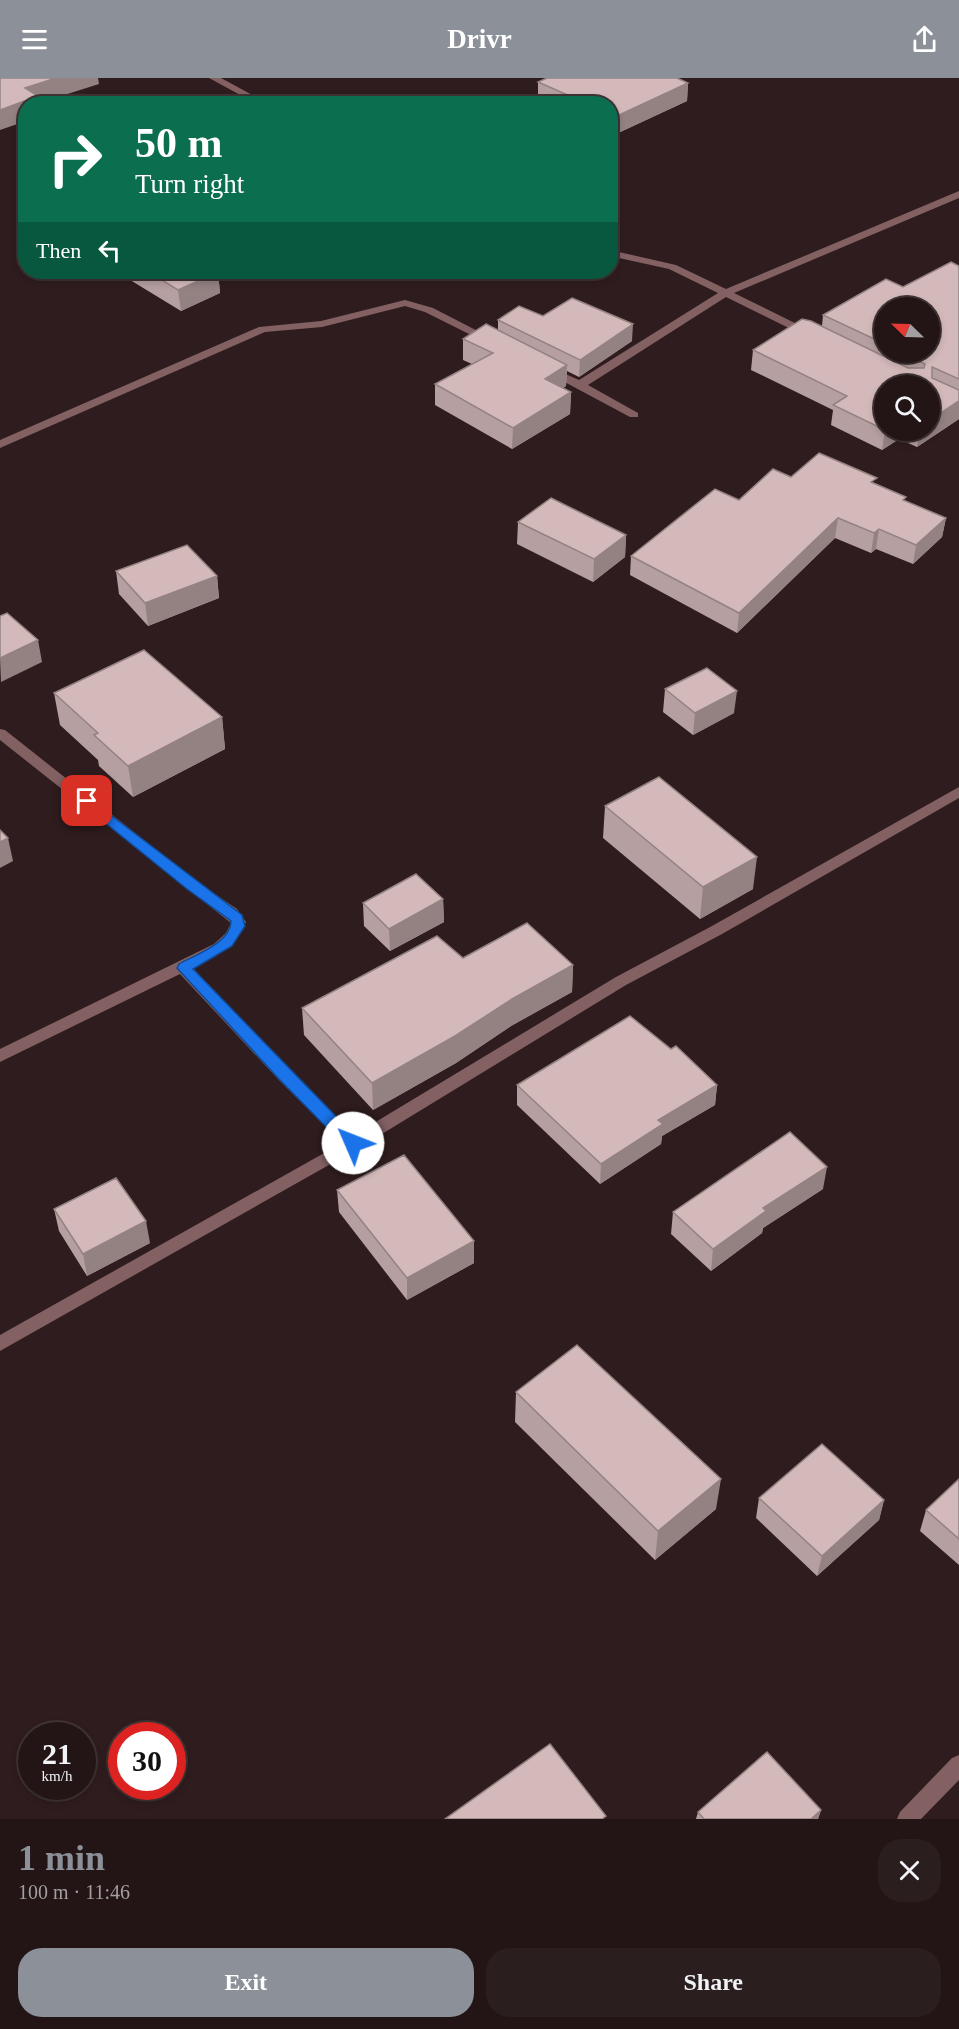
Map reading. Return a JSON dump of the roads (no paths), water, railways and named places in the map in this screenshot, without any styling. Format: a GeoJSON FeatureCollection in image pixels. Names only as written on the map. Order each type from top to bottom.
{"type":"FeatureCollection","features":[{"type":"Feature","properties":{"kind":"street"},"geometry":{"type":"LineString","coordinates":[[213,78],[249,96]]}},
{"type":"Feature","properties":{"kind":"street"},"geometry":{"type":"LineString","coordinates":[[579,385],[724,294],[959,194]]}},
{"type":"Feature","properties":{"kind":"street"},"geometry":{"type":"LineString","coordinates":[[618,255],[672,267],[820,340]]}},
{"type":"Feature","properties":{"kind":"street"},"geometry":{"type":"LineString","coordinates":[[0,444],[263,329],[322,324],[390,304],[405,303],[429,310],[499,345]]}},
{"type":"Feature","properties":{"kind":"street"},"geometry":{"type":"LineString","coordinates":[[539,365],[634,415]]}},
{"type":"Feature","properties":{"kind":"street"},"geometry":{"type":"LineString","coordinates":[[0,733],[192,886],[237,919],[238,926],[227,943],[184,968],[0,1056]]}},
{"type":"Feature","properties":{"kind":"street"},"geometry":{"type":"LineString","coordinates":[[0,1344],[353,1143],[621,981],[717,930],[959,792]]}},
{"type":"Feature","properties":{"kind":"street"},"geometry":{"type":"LineString","coordinates":[[184,968],[284,1075],[353,1143]]}},
{"type":"Feature","properties":{"kind":"street"},"geometry":{"type":"LineString","coordinates":[[907,1819],[959,1765]]}}]}
